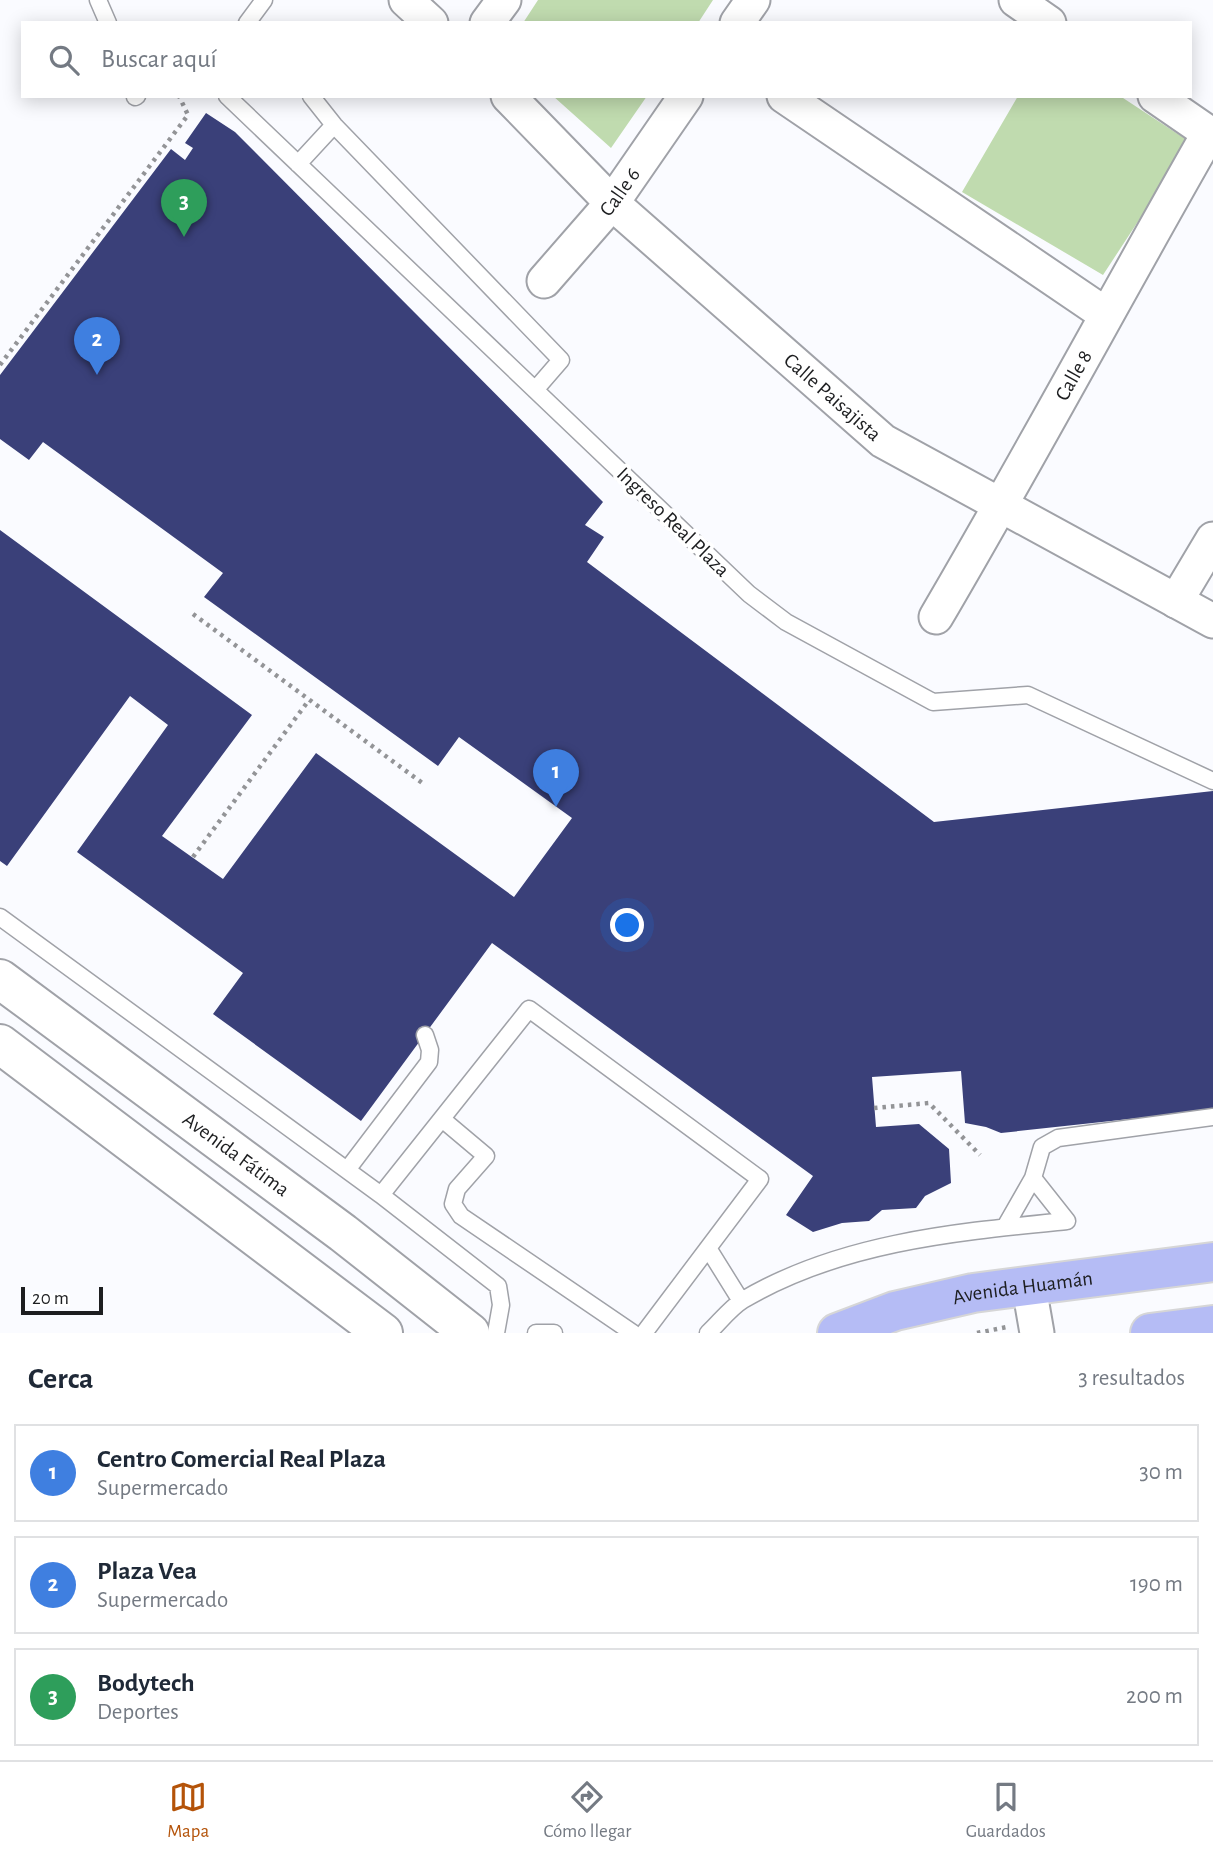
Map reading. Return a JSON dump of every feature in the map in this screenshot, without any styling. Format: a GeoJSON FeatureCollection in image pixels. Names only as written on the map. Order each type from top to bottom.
{"type":"FeatureCollection","features":[{"type":"Feature","properties":{"kind":"main road","name":"Avenida Fátima"},"geometry":{"type":"LineString","coordinates":[[0,978],[343,1233],[470,1333]]}},
{"type":"Feature","properties":{"kind":"main road"},"geometry":{"type":"LineString","coordinates":[[0,1044],[383,1333]]}},
{"type":"Feature","properties":{"kind":"main road"},"geometry":{"type":"LineString","coordinates":[[309,1276],[343,1233]]}},
{"type":"Feature","properties":{"kind":"main road","name":"Avenida Huamán"},"geometry":{"type":"LineString","coordinates":[[837,1333],[895,1311],[973,1293],[1213,1262]]}},
{"type":"Feature","properties":{"kind":"main road"},"geometry":{"type":"LineString","coordinates":[[1150,1333],[1213,1325]]}},
{"type":"Feature","properties":{"kind":"street"},"geometry":{"type":"LineString","coordinates":[[406,0],[429,21]]}},
{"type":"Feature","properties":{"kind":"street"},"geometry":{"type":"LineString","coordinates":[[488,21],[503,0]]}},
{"type":"Feature","properties":{"kind":"street"},"geometry":{"type":"LineString","coordinates":[[738,21],[753,0]]}},
{"type":"Feature","properties":{"kind":"street"},"geometry":{"type":"LineString","coordinates":[[1016,0],[1046,21]]}},
{"type":"Feature","properties":{"kind":"street","name":"Calle Paisajista"},"geometry":{"type":"LineString","coordinates":[[510,98],[612,203],[883,441],[1213,621]]}},
{"type":"Feature","properties":{"kind":"street","name":"Calle 6"},"geometry":{"type":"LineString","coordinates":[[544,281],[612,203],[685,98]]}},
{"type":"Feature","properties":{"kind":"street"},"geometry":{"type":"LineString","coordinates":[[787,98],[1105,314]]}},
{"type":"Feature","properties":{"kind":"street"},"geometry":{"type":"LineString","coordinates":[[1159,98],[1211,135]]}},
{"type":"Feature","properties":{"kind":"street","name":"Calle 8"},"geometry":{"type":"LineString","coordinates":[[936,617],[1002,506],[1105,314],[1211,135]]}},
{"type":"Feature","properties":{"kind":"street"},"geometry":{"type":"LineString","coordinates":[[1176,601],[1213,539]]}},
{"type":"Feature","properties":{"kind":"street"},"geometry":{"type":"LineString","coordinates":[[1029,1287],[1037,1333]]}},
{"type":"Feature","properties":{"kind":"lane"},"geometry":{"type":"LineString","coordinates":[[98,0],[107,21]]}},
{"type":"Feature","properties":{"kind":"lane"},"geometry":{"type":"LineString","coordinates":[[248,21],[264,0]]}},
{"type":"Feature","properties":{"kind":"lane","name":"Ingreso Real Plaza"},"geometry":{"type":"LineString","coordinates":[[229,98],[749,594],[786,622],[933,702],[1028,695],[1213,781]]}},
{"type":"Feature","properties":{"kind":"lane"},"geometry":{"type":"LineString","coordinates":[[313,98],[334,125],[561,360],[535,390]]}},
{"type":"Feature","properties":{"kind":"lane"},"geometry":{"type":"LineString","coordinates":[[298,164],[334,125]]}},
{"type":"Feature","properties":{"kind":"lane"},"geometry":{"type":"LineString","coordinates":[[0,917],[381,1195],[498,1286],[501,1305],[496,1333]]}},
{"type":"Feature","properties":{"kind":"lane"},"geometry":{"type":"LineString","coordinates":[[381,1195],[529,1009],[760,1179],[644,1333]]}},
{"type":"Feature","properties":{"kind":"lane"},"geometry":{"type":"LineString","coordinates":[[347,1170],[429,1062],[430,1050],[425,1035]]}},
{"type":"Feature","properties":{"kind":"lane"},"geometry":{"type":"LineString","coordinates":[[1005,1227],[1032,1178],[1042,1147],[1058,1138],[1213,1117]]}},
{"type":"Feature","properties":{"kind":"lane"},"geometry":{"type":"LineString","coordinates":[[442,1119],[486,1156],[457,1189],[453,1205],[461,1216],[633,1333]]}},
{"type":"Feature","properties":{"kind":"lane"},"geometry":{"type":"LineString","coordinates":[[708,1333],[741,1301],[816,1267],[895,1243],[1068,1221],[1032,1178]]}},
{"type":"Feature","properties":{"kind":"lane"},"geometry":{"type":"LineString","coordinates":[[708,1248],[741,1301]]}},
{"type":"Feature","properties":{"kind":"lane"},"geometry":{"type":"LineString","coordinates":[[536,1333],[554,1333]]}},
{"type":"Feature","properties":{"kind":"path"},"geometry":{"type":"LineString","coordinates":[[0,365],[188,115],[180,98]]}},
{"type":"Feature","properties":{"kind":"path"},"geometry":{"type":"LineString","coordinates":[[192,614],[425,785]]}},
{"type":"Feature","properties":{"kind":"path"},"geometry":{"type":"LineString","coordinates":[[192,857],[309,700]]}},
{"type":"Feature","properties":{"kind":"path"},"geometry":{"type":"LineString","coordinates":[[874,1108],[929,1103],[980,1155]]}},
{"type":"Feature","properties":{"kind":"green space"},"geometry":{"type":"Polygon","coordinates":[[[538,0],[713,0],[699,21],[524,21],[538,0]]]}},
{"type":"Feature","properties":{"kind":"green space"},"geometry":{"type":"Polygon","coordinates":[[[555,98],[646,98],[611,148],[555,98]]]}},
{"type":"Feature","properties":{"kind":"green space"},"geometry":{"type":"Polygon","coordinates":[[[1017,98],[1123,98],[1190,142],[1103,275],[962,192],[1017,98]]]}},
{"type":"Feature","properties":{"kind":"building"},"geometry":{"type":"Polygon","coordinates":[[[206,113],[235,132],[603,502],[585,525],[604,537],[587,562],[934,822],[1213,791],[1213,1110],[1001,1133],[965,1123],[961,1071],[872,1077],[876,1127],[919,1124],[949,1149],[951,1183],[925,1196],[916,1208],[882,1210],[869,1221],[842,1223],[813,1232],[786,1215],[813,1176],[492,943],[361,1121],[213,1014],[243,973],[77,852],[168,725],[130,696],[7,866],[0,861],[0,530],[252,715],[162,836],[223,879],[316,753],[514,897],[572,818],[459,737],[438,766],[204,597],[223,573],[43,442],[29,460],[0,439],[0,375],[171,149],[185,160],[193,148],[185,143],[206,113]]]}},
{"type":"Feature","properties":{"kind":"place","name":"Bodytech"},"geometry":{"type":"Point","coordinates":[184,237]}},
{"type":"Feature","properties":{"kind":"place","name":"Plaza Vea"},"geometry":{"type":"Point","coordinates":[97,375]}},
{"type":"Feature","properties":{"kind":"place","name":"Centro Comercial Real Plaza"},"geometry":{"type":"Point","coordinates":[556,807]}}]}
